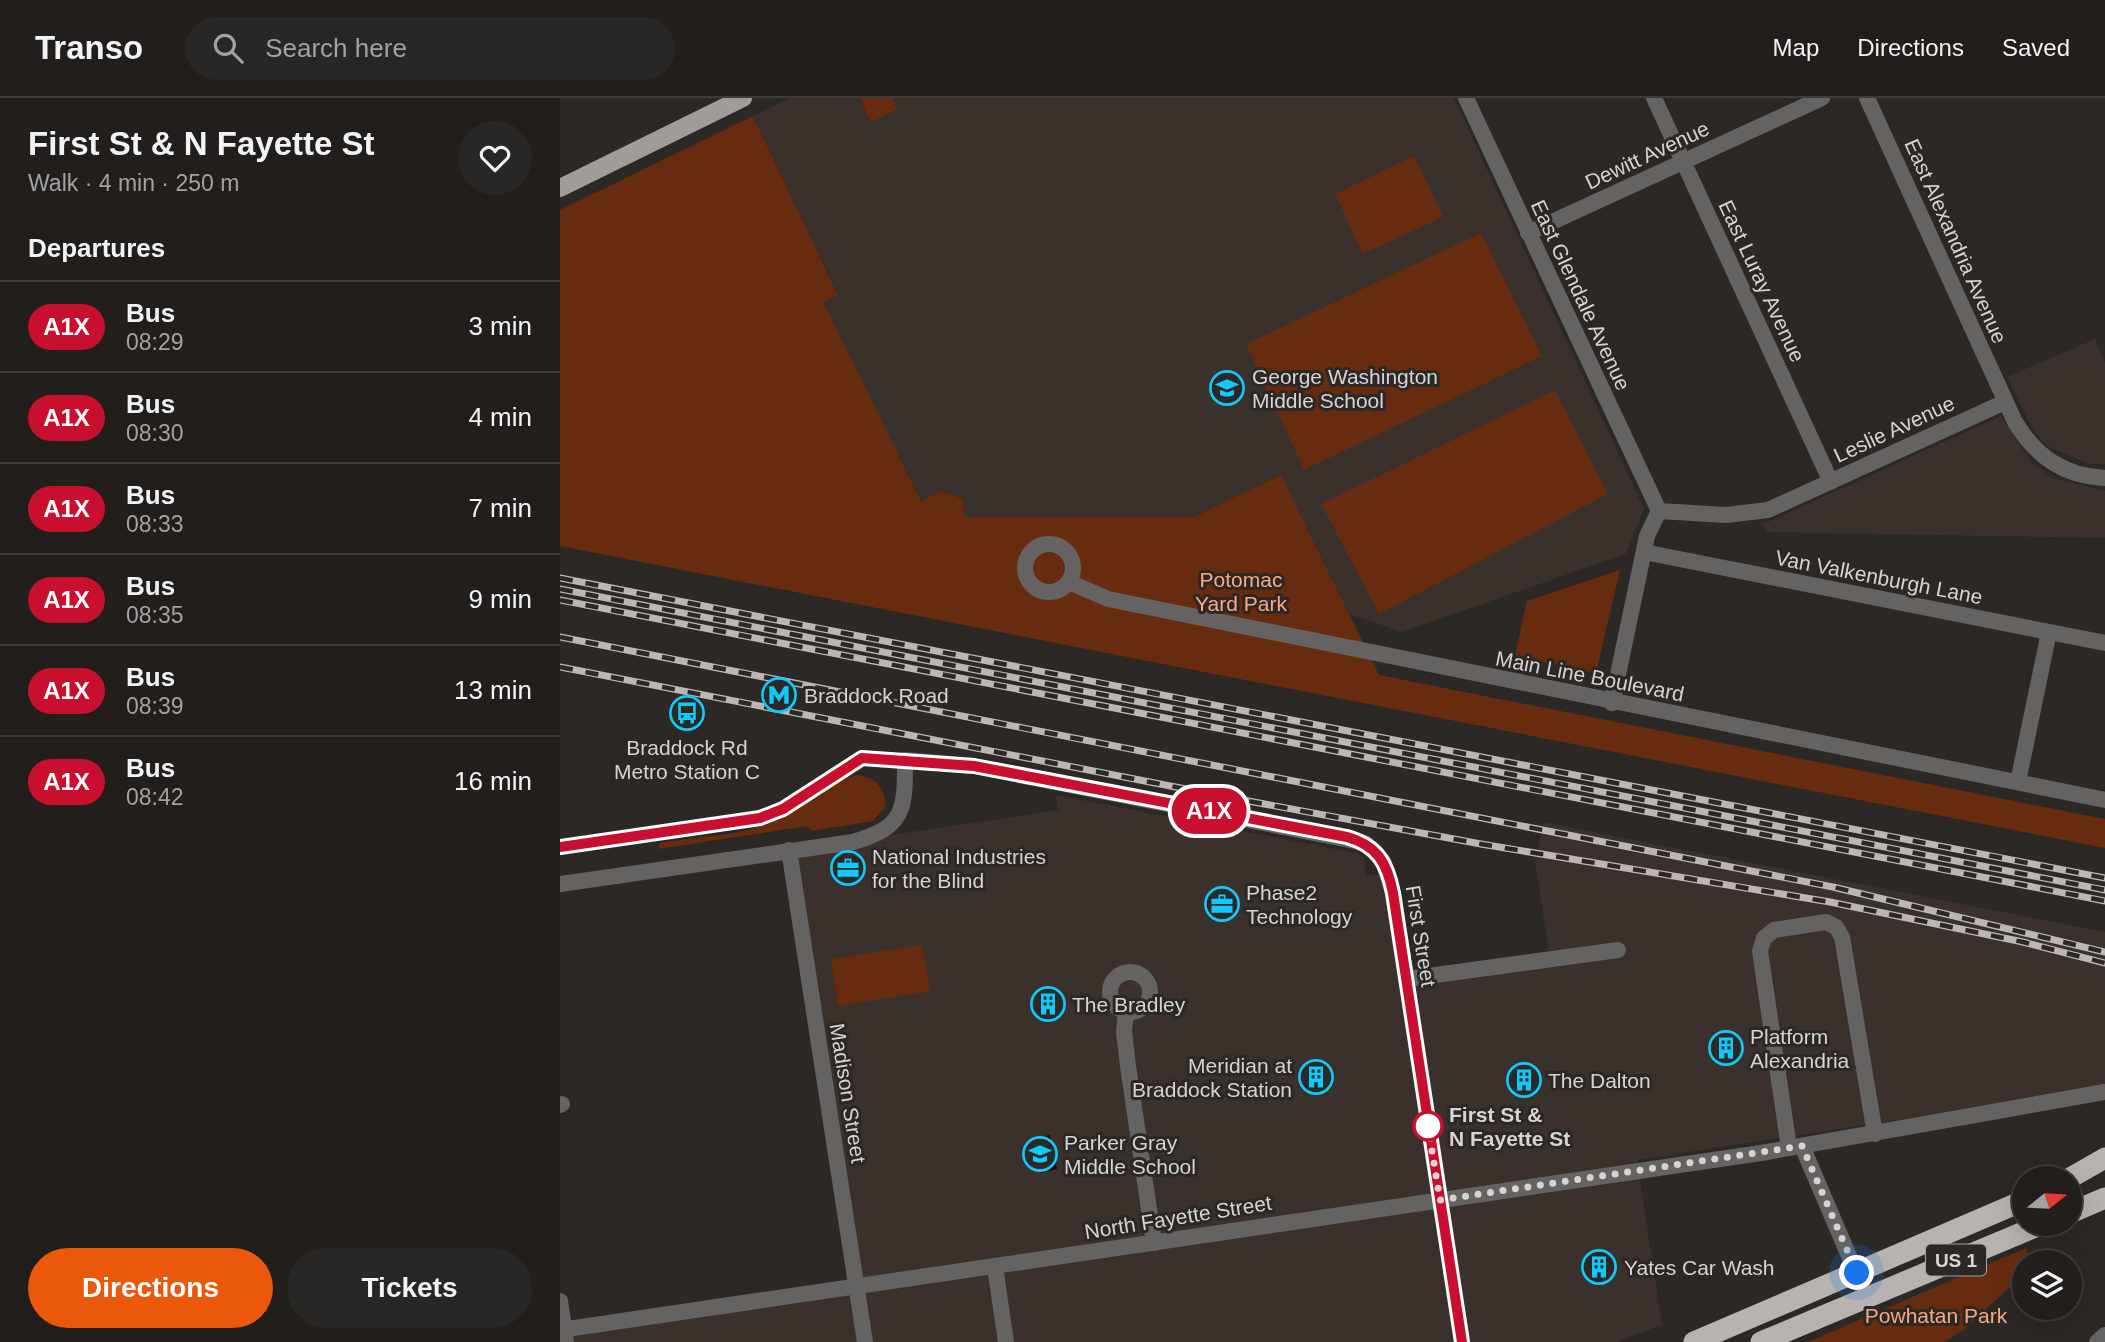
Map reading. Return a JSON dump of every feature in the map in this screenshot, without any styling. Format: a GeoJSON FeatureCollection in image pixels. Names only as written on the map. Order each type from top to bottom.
{"type":"FeatureCollection","features":[{"type":"Feature","properties":{"kind":"highway"},"geometry":{"type":"LineString","coordinates":[[2082,1172],[2105,1158]]}},
{"type":"Feature","properties":{"kind":"highway"},"geometry":{"type":"LineString","coordinates":[[2082,1176],[2105,1168]]}},
{"type":"Feature","properties":{"kind":"highway"},"geometry":{"type":"LineString","coordinates":[[2082,1208],[2105,1198]]}},
{"type":"Feature","properties":{"kind":"highway","name":"US 1"},"geometry":{"type":"LineString","coordinates":[[1694,1342],[2012,1206]]}},
{"type":"Feature","properties":{"kind":"highway","name":"US 1"},"geometry":{"type":"LineString","coordinates":[[1761,1342],[2014,1236]]}},
{"type":"Feature","properties":{"kind":"main road"},"geometry":{"type":"LineString","coordinates":[[560,188],[743,98]]}},
{"type":"Feature","properties":{"kind":"street","name":"East Glendale Avenue"},"geometry":{"type":"LineString","coordinates":[[1466,98],[1528,233],[1664,511]]}},
{"type":"Feature","properties":{"kind":"street","name":"East Luray Avenue"},"geometry":{"type":"LineString","coordinates":[[1654,98],[1831,482]]}},
{"type":"Feature","properties":{"kind":"street","name":"Dewitt Avenue"},"geometry":{"type":"LineString","coordinates":[[1528,233],[1822,98]]}},
{"type":"Feature","properties":{"kind":"street","name":"East Alexandria Avenue"},"geometry":{"type":"LineString","coordinates":[[1867,98],[2005,402]]}},
{"type":"Feature","properties":{"kind":"street"},"geometry":{"type":"LineString","coordinates":[[2005,402],[2022,434],[2044,459],[2080,475],[2105,478]]}},
{"type":"Feature","properties":{"kind":"street","name":"Leslie Avenue"},"geometry":{"type":"LineString","coordinates":[[1664,511],[1756,513],[1831,482],[2005,402]]}},
{"type":"Feature","properties":{"kind":"street"},"geometry":{"type":"LineString","coordinates":[[1612,703],[1647,536],[1664,511]]}},
{"type":"Feature","properties":{"kind":"street","name":"Van Valkenburgh Lane"},"geometry":{"type":"LineString","coordinates":[[1644,552],[2105,643]]}},
{"type":"Feature","properties":{"kind":"street","name":"Main Line Boulevard"},"geometry":{"type":"LineString","coordinates":[[1069,582],[1108,599],[1612,703],[2105,800]]}},
{"type":"Feature","properties":{"kind":"street"},"geometry":{"type":"LineString","coordinates":[[2018,782],[2049,632]]}},
{"type":"Feature","properties":{"kind":"street","name":"First Street"},"geometry":{"type":"LineString","coordinates":[[789,850],[853,842],[886,831],[903,808],[905,760],[974,766],[1365,843],[1381,856],[1389,873],[1462,1342]]}},
{"type":"Feature","properties":{"kind":"street"},"geometry":{"type":"LineString","coordinates":[[560,884],[789,850]]}},
{"type":"Feature","properties":{"kind":"street","name":"Madison Street"},"geometry":{"type":"LineString","coordinates":[[789,850],[865,1342]]}},
{"type":"Feature","properties":{"kind":"street"},"geometry":{"type":"LineString","coordinates":[[1867,1297],[1796,1147],[1760,951],[1764,938],[1774,930],[1826,922],[1836,928],[1842,937],[1875,1134]]}},
{"type":"Feature","properties":{"kind":"street"},"geometry":{"type":"LineString","coordinates":[[1406,979],[1618,950]]}},
{"type":"Feature","properties":{"kind":"street"},"geometry":{"type":"LineString","coordinates":[[1126,1012],[1124,1032],[1128,1066],[1154,1243]]}},
{"type":"Feature","properties":{"kind":"street","name":"North Fayette Street"},"geometry":{"type":"LineString","coordinates":[[564,1334],[856,1287],[1796,1147],[2105,1092]]}},
{"type":"Feature","properties":{"kind":"street"},"geometry":{"type":"LineString","coordinates":[[995,1266],[1006,1342]]}},
{"type":"Feature","properties":{"kind":"street"},"geometry":{"type":"LineString","coordinates":[[560,1301],[564,1334]]}},
{"type":"Feature","properties":{"kind":"street"},"geometry":{"type":"LineString","coordinates":[[2097,1342],[2105,1335]]}},
{"type":"Feature","properties":{"kind":"shaded area","name":"George Washington Middle School"},"geometry":{"type":"Polygon","coordinates":[[[790,98],[1454,98],[1644,509],[1626,554],[1402,632],[1349,614],[1281,475],[1194,517],[963,517],[963,499],[943,491],[921,501],[822,302],[838,294],[753,116],[790,98]]]}},
{"type":"Feature","properties":{"kind":"shaded area"},"geometry":{"type":"Polygon","coordinates":[[[2095,339],[2105,363],[2105,464],[2089,464],[2047,446],[2032,428],[2007,377],[2095,339]]]}},
{"type":"Feature","properties":{"kind":"shaded area"},"geometry":{"type":"Polygon","coordinates":[[[2001,416],[2031,462],[2053,478],[2105,491],[2105,538],[1767,532],[1763,524],[2001,416]]]}},
{"type":"Feature","properties":{"kind":"shaded area"},"geometry":{"type":"Polygon","coordinates":[[[1056,795],[1356,853],[1364,858],[1366,876],[1388,873],[1406,978],[1550,959],[1535,861],[1543,822],[2105,932],[2105,1088],[1637,1160],[1662,1325],[1615,1342],[560,1342],[560,1292],[565,1328],[858,1286],[791,850],[1058,810],[1056,795]]]}},
{"type":"Feature","properties":{"kind":"shaded area"},"geometry":{"type":"Polygon","coordinates":[[[1050,1135],[1057,1169],[1040,1173],[1034,1138],[1050,1135]]]}},
{"type":"Feature","properties":{"kind":"green space"},"geometry":{"type":"Polygon","coordinates":[[[860,98],[892,98],[897,109],[871,122],[860,98]]]}},
{"type":"Feature","properties":{"kind":"green space","name":"Potomac Yard Park"},"geometry":{"type":"Polygon","coordinates":[[[753,116],[838,295],[823,302],[921,501],[942,491],[963,499],[964,517],[1194,517],[1281,475],[1379,675],[2105,819],[2105,848],[560,546],[560,210],[753,116]]]}},
{"type":"Feature","properties":{"kind":"green space"},"geometry":{"type":"Polygon","coordinates":[[[1414,156],[1443,217],[1363,254],[1335,194],[1414,156]]]}},
{"type":"Feature","properties":{"kind":"green space"},"geometry":{"type":"Polygon","coordinates":[[[1481,233],[1542,356],[1304,470],[1246,344],[1481,233]]]}},
{"type":"Feature","properties":{"kind":"green space"},"geometry":{"type":"Polygon","coordinates":[[[1555,390],[1608,494],[1379,614],[1321,504],[1555,390]]]}},
{"type":"Feature","properties":{"kind":"green space"},"geometry":{"type":"Polygon","coordinates":[[[1620,570],[1596,673],[1515,656],[1527,601],[1620,570]]]}},
{"type":"Feature","properties":{"kind":"green space"},"geometry":{"type":"Polygon","coordinates":[[[859,775],[875,781],[883,794],[886,806],[873,821],[812,831],[807,826],[658,849],[660,843],[735,832],[778,820],[837,782],[859,775]]]}},
{"type":"Feature","properties":{"kind":"green space"},"geometry":{"type":"Polygon","coordinates":[[[922,945],[930,991],[838,1006],[831,959],[922,945]]]}},
{"type":"Feature","properties":{"kind":"green space","name":"Powhatan Park"},"geometry":{"type":"Polygon","coordinates":[[[2012,1254],[2012,1285],[1962,1331],[1944,1342],[1808,1342],[2012,1254]]]}},
{"type":"Feature","properties":{"kind":"railway"},"geometry":{"type":"LineString","coordinates":[[560,578],[2105,878]]}},
{"type":"Feature","properties":{"kind":"railway"},"geometry":{"type":"LineString","coordinates":[[560,589],[2105,890]]}},
{"type":"Feature","properties":{"kind":"railway"},"geometry":{"type":"LineString","coordinates":[[560,600],[2105,901]]}},
{"type":"Feature","properties":{"kind":"railway"},"geometry":{"type":"LineString","coordinates":[[560,637],[1833,887],[2105,952]]}},
{"type":"Feature","properties":{"kind":"railway"},"geometry":{"type":"LineString","coordinates":[[560,667],[1232,798],[1481,844],[1830,902],[2023,942],[2105,963]]}},
{"type":"Feature","properties":{"kind":"bus line","name":"A1X"},"geometry":{"type":"LineString","coordinates":[[560,847],[760,818],[783,809],[862,758],[922,760],[974,766],[1141,800],[1347,837],[1371,846],[1384,861],[1393,893],[1462,1342]]}},
{"type":"Feature","properties":{"kind":"place","name":"George Washington Middle School"},"geometry":{"type":"Point","coordinates":[1227,388]}},
{"type":"Feature","properties":{"kind":"place","name":"Braddock Road"},"geometry":{"type":"Point","coordinates":[779,695]}},
{"type":"Feature","properties":{"kind":"place","name":"Braddock Rd Metro Station C"},"geometry":{"type":"Point","coordinates":[687,713]}},
{"type":"Feature","properties":{"kind":"place","name":"National Industries for the Blind"},"geometry":{"type":"Point","coordinates":[848,868]}},
{"type":"Feature","properties":{"kind":"place","name":"Phase2 Technology"},"geometry":{"type":"Point","coordinates":[1222,904]}},
{"type":"Feature","properties":{"kind":"place","name":"The Bradley"},"geometry":{"type":"Point","coordinates":[1048,1004]}},
{"type":"Feature","properties":{"kind":"place","name":"Platform Alexandria"},"geometry":{"type":"Point","coordinates":[1726,1048]}},
{"type":"Feature","properties":{"kind":"place","name":"Meridian at Braddock Station"},"geometry":{"type":"Point","coordinates":[1316,1077]}},
{"type":"Feature","properties":{"kind":"place","name":"The Dalton"},"geometry":{"type":"Point","coordinates":[1524,1080]}},
{"type":"Feature","properties":{"kind":"place","name":"First St & N Fayette St"},"geometry":{"type":"Point","coordinates":[1428,1126]}},
{"type":"Feature","properties":{"kind":"place","name":"Parker Gray Middle School"},"geometry":{"type":"Point","coordinates":[1040,1154]}},
{"type":"Feature","properties":{"kind":"place","name":"Yates Car Wash"},"geometry":{"type":"Point","coordinates":[1599,1267]}},
{"type":"Feature","properties":{"kind":"route"},"geometry":{"type":"LineString","coordinates":[[1428,1126],[1440,1200],[1802,1146],[1857,1273]]}}]}
